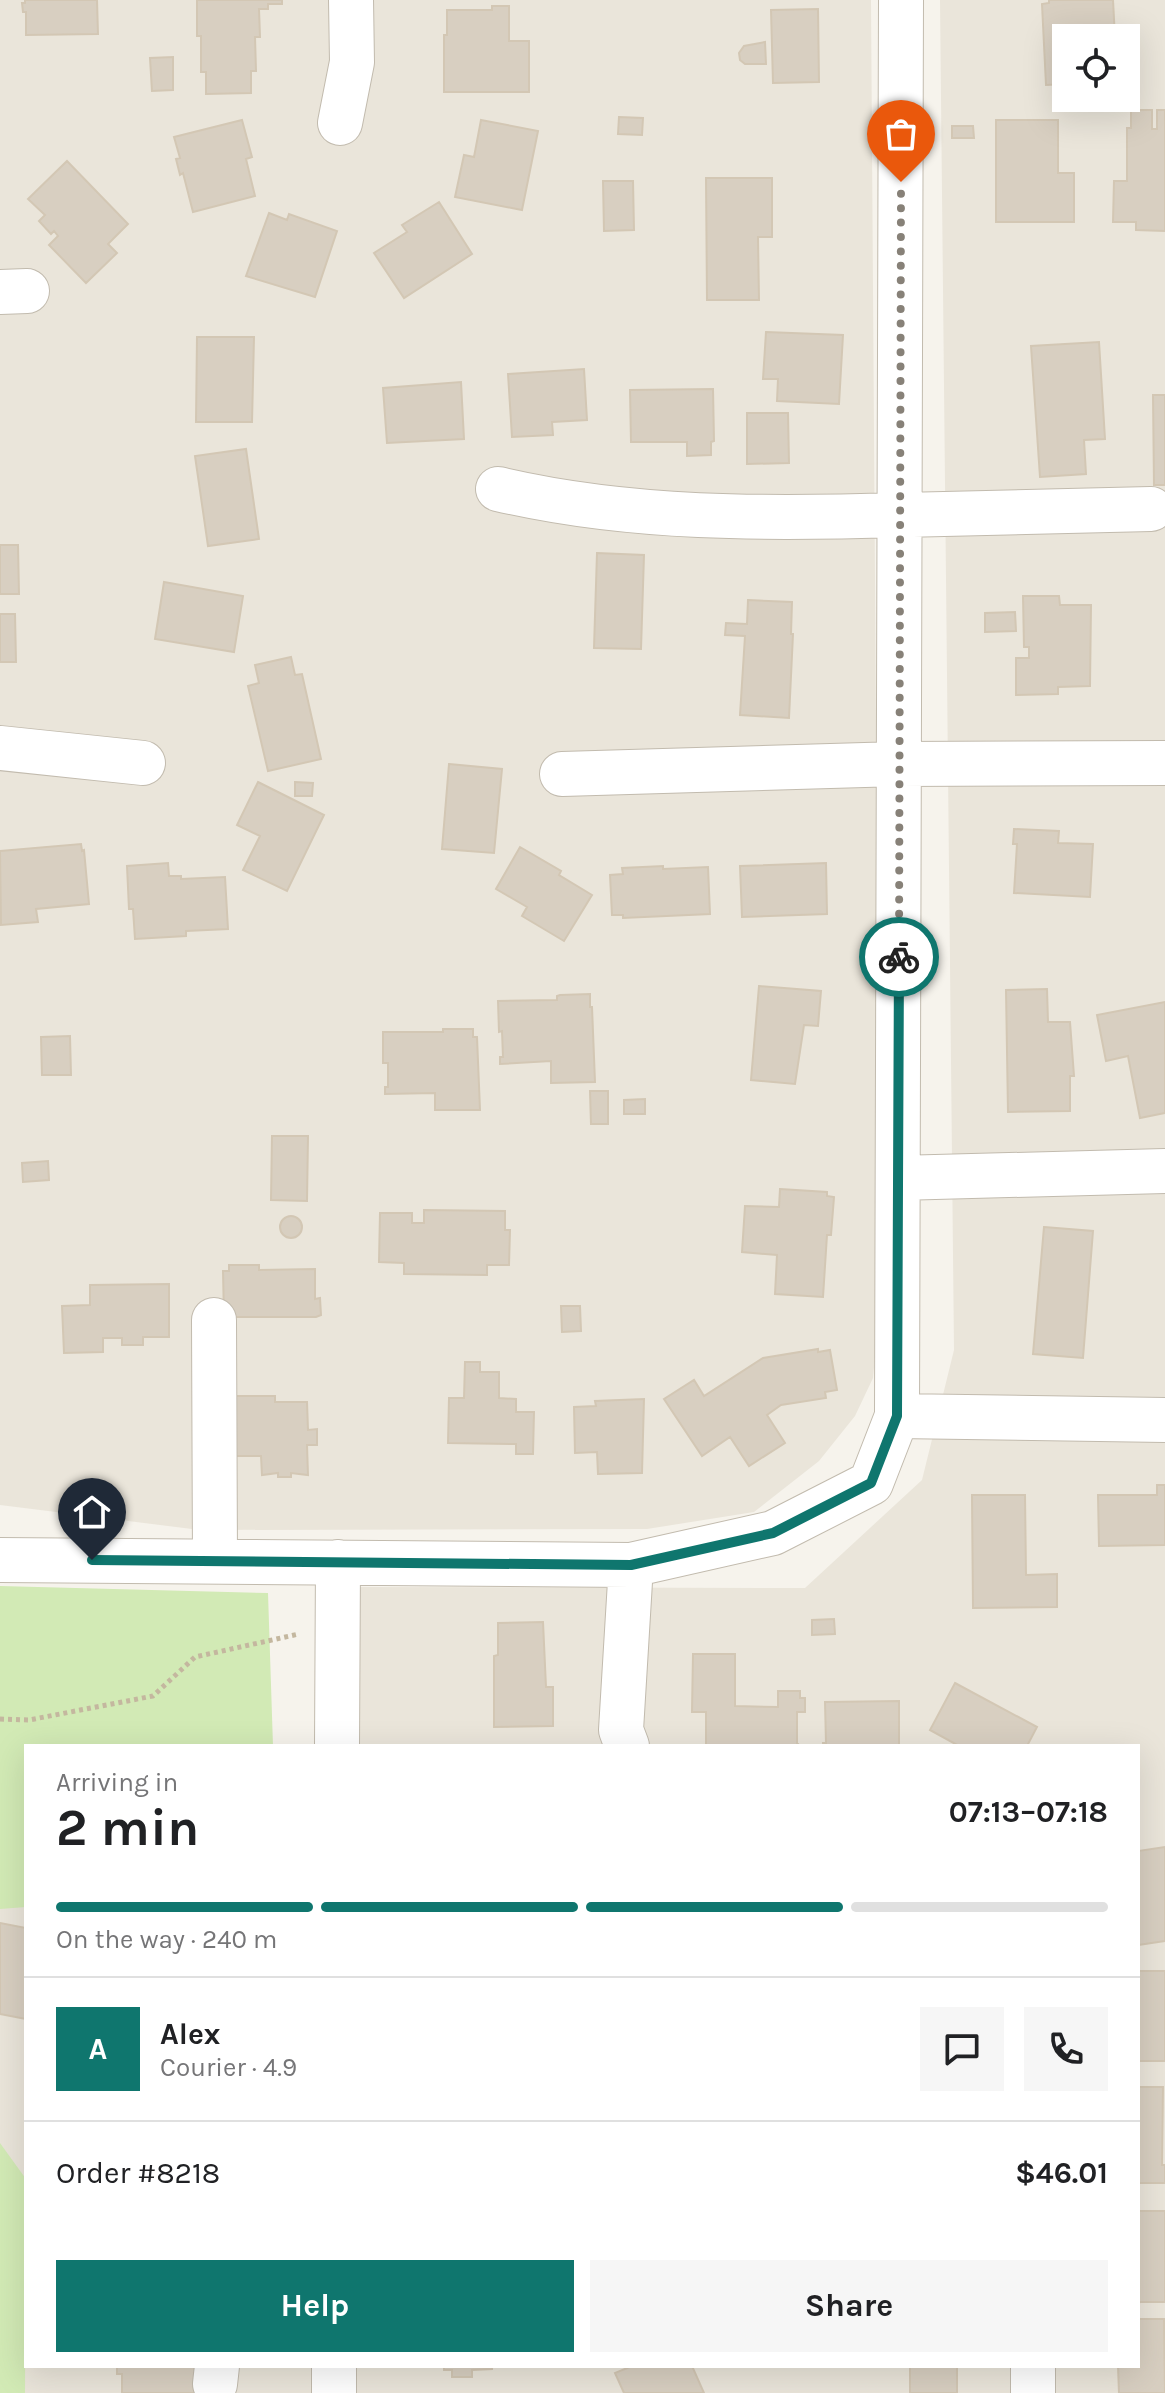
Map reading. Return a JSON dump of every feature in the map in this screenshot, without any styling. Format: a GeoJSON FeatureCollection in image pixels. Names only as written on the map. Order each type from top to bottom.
{"type":"FeatureCollection","features":[{"type":"Feature","properties":{"kind":"street"},"geometry":{"type":"LineString","coordinates":[[340,123],[352,62],[351,0]]}},
{"type":"Feature","properties":{"kind":"street"},"geometry":{"type":"LineString","coordinates":[[0,1560],[631,1565],[773,1533],[871,1483],[897,1416],[901,0]]}},
{"type":"Feature","properties":{"kind":"street"},"geometry":{"type":"LineString","coordinates":[[498,489],[564,503],[658,513],[823,518],[1151,509]]}},
{"type":"Feature","properties":{"kind":"street"},"geometry":{"type":"LineString","coordinates":[[0,748],[143,763]]}},
{"type":"Feature","properties":{"kind":"street"},"geometry":{"type":"LineString","coordinates":[[562,774],[899,764],[1165,763]]}},
{"type":"Feature","properties":{"kind":"street"},"geometry":{"type":"LineString","coordinates":[[898,1178],[1165,1171]]}},
{"type":"Feature","properties":{"kind":"street"},"geometry":{"type":"LineString","coordinates":[[214,1320],[215,1561]]}},
{"type":"Feature","properties":{"kind":"street"},"geometry":{"type":"LineString","coordinates":[[897,1416],[1165,1420]]}},
{"type":"Feature","properties":{"kind":"street"},"geometry":{"type":"LineString","coordinates":[[337,1744],[338,1562]]}},
{"type":"Feature","properties":{"kind":"street"},"geometry":{"type":"LineString","coordinates":[[626,1744],[621,1730],[631,1565]]}},
{"type":"Feature","properties":{"kind":"street"},"geometry":{"type":"LineString","coordinates":[[334,2368],[334,2393]]}},
{"type":"Feature","properties":{"kind":"street"},"geometry":{"type":"LineString","coordinates":[[1033,2368],[1033,2393]]}},
{"type":"Feature","properties":{"kind":"path"},"geometry":{"type":"LineString","coordinates":[[0,1719],[29,1720],[153,1696],[195,1657],[338,1626]]}},
{"type":"Feature","properties":{"kind":"shaded area"},"geometry":{"type":"Polygon","coordinates":[[[0,0],[871,0],[880,1304],[873,1378],[855,1416],[819,1461],[754,1512],[647,1529],[200,1530],[0,1505],[0,0]]]}},
{"type":"Feature","properties":{"kind":"shaded area"},"geometry":{"type":"Polygon","coordinates":[[[940,0],[1165,0],[1165,2393],[0,2393],[0,1892],[24,1892],[24,2368],[1140,2368],[1140,1744],[355,1744],[356,1587],[805,1588],[922,1480],[954,1350],[940,0]]]}},
{"type":"Feature","properties":{"kind":"green space"},"geometry":{"type":"Polygon","coordinates":[[[0,1586],[268,1593],[273,1744],[24,1744],[24,1907],[0,1909],[0,1586]]]}},
{"type":"Feature","properties":{"kind":"green space"},"geometry":{"type":"Polygon","coordinates":[[[0,2143],[24,2176],[25,2368],[25,2393],[0,2393],[0,2143]]]}},
{"type":"Feature","properties":{"kind":"building"},"geometry":{"type":"Polygon","coordinates":[[[25,0],[97,0],[98,34],[26,35],[26,12],[23,12],[22,3],[25,0]]]}},
{"type":"Feature","properties":{"kind":"building"},"geometry":{"type":"Polygon","coordinates":[[[197,0],[282,0],[282,4],[268,4],[268,9],[259,9],[260,37],[255,37],[256,71],[251,71],[251,93],[206,94],[206,72],[201,72],[201,36],[197,36],[197,0]]]}},
{"type":"Feature","properties":{"kind":"building"},"geometry":{"type":"Polygon","coordinates":[[[1049,0],[1113,0],[1114,24],[1052,24],[1052,85],[1046,85],[1042,4],[1049,3],[1049,0]]]}},
{"type":"Feature","properties":{"kind":"building"},"geometry":{"type":"Polygon","coordinates":[[[492,6],[509,6],[509,41],[529,41],[529,92],[444,92],[447,10],[492,10],[492,6]]]}},
{"type":"Feature","properties":{"kind":"building"},"geometry":{"type":"Polygon","coordinates":[[[818,9],[819,82],[773,83],[771,10],[818,9]]]}},
{"type":"Feature","properties":{"kind":"building"},"geometry":{"type":"Polygon","coordinates":[[[765,42],[766,64],[745,64],[740,60],[739,53],[744,46],[765,42]]]}},
{"type":"Feature","properties":{"kind":"building"},"geometry":{"type":"Polygon","coordinates":[[[173,57],[173,90],[152,91],[150,58],[173,57]]]}},
{"type":"Feature","properties":{"kind":"building"},"geometry":{"type":"Polygon","coordinates":[[[1152,110],[1152,129],[1157,129],[1157,110],[1165,110],[1165,231],[1136,230],[1136,222],[1113,222],[1114,181],[1127,181],[1127,128],[1131,128],[1131,112],[1152,110]]]}},
{"type":"Feature","properties":{"kind":"building"},"geometry":{"type":"Polygon","coordinates":[[[619,117],[643,118],[642,135],[618,134],[619,117]]]}},
{"type":"Feature","properties":{"kind":"building"},"geometry":{"type":"Polygon","coordinates":[[[242,120],[252,157],[246,159],[255,196],[193,212],[183,173],[180,175],[176,159],[180,158],[174,137],[242,120]]]}},
{"type":"Feature","properties":{"kind":"building"},"geometry":{"type":"Polygon","coordinates":[[[481,120],[538,131],[522,210],[455,197],[464,155],[474,157],[481,120]]]}},
{"type":"Feature","properties":{"kind":"building"},"geometry":{"type":"Polygon","coordinates":[[[996,120],[1058,120],[1058,173],[1074,173],[1074,222],[996,222],[996,120]]]}},
{"type":"Feature","properties":{"kind":"building"},"geometry":{"type":"Polygon","coordinates":[[[952,126],[973,126],[974,138],[952,138],[952,126]]]}},
{"type":"Feature","properties":{"kind":"building"},"geometry":{"type":"Polygon","coordinates":[[[67,161],[128,224],[108,244],[117,253],[86,283],[49,245],[58,236],[54,231],[51,234],[39,221],[45,215],[28,199],[67,161]]]}},
{"type":"Feature","properties":{"kind":"building"},"geometry":{"type":"Polygon","coordinates":[[[706,178],[772,178],[772,237],[758,237],[759,300],[707,300],[706,178]]]}},
{"type":"Feature","properties":{"kind":"building"},"geometry":{"type":"Polygon","coordinates":[[[603,181],[633,181],[634,230],[604,231],[603,181]]]}},
{"type":"Feature","properties":{"kind":"building"},"geometry":{"type":"Polygon","coordinates":[[[439,202],[472,254],[404,298],[374,253],[407,232],[402,225],[439,202]]]}},
{"type":"Feature","properties":{"kind":"building"},"geometry":{"type":"Polygon","coordinates":[[[269,213],[287,220],[289,214],[337,231],[315,297],[246,276],[269,213]]]}},
{"type":"Feature","properties":{"kind":"building"},"geometry":{"type":"Polygon","coordinates":[[[766,332],[843,335],[839,404],[777,401],[778,379],[763,379],[766,332]]]}},
{"type":"Feature","properties":{"kind":"building"},"geometry":{"type":"Polygon","coordinates":[[[197,337],[254,337],[252,422],[196,422],[197,337]]]}},
{"type":"Feature","properties":{"kind":"building"},"geometry":{"type":"Polygon","coordinates":[[[1099,342],[1105,439],[1084,440],[1086,474],[1040,477],[1031,346],[1099,342]]]}},
{"type":"Feature","properties":{"kind":"building"},"geometry":{"type":"Polygon","coordinates":[[[584,369],[587,420],[552,422],[553,435],[512,437],[508,374],[584,369]]]}},
{"type":"Feature","properties":{"kind":"building"},"geometry":{"type":"Polygon","coordinates":[[[461,382],[464,439],[387,443],[383,388],[461,382]]]}},
{"type":"Feature","properties":{"kind":"building"},"geometry":{"type":"Polygon","coordinates":[[[713,389],[714,441],[711,442],[711,455],[687,456],[687,442],[631,442],[630,390],[713,389]]]}},
{"type":"Feature","properties":{"kind":"building"},"geometry":{"type":"Polygon","coordinates":[[[1153,395],[1165,395],[1165,485],[1154,485],[1153,395]]]}},
{"type":"Feature","properties":{"kind":"building"},"geometry":{"type":"Polygon","coordinates":[[[747,413],[788,413],[789,463],[747,464],[747,413]]]}},
{"type":"Feature","properties":{"kind":"building"},"geometry":{"type":"Polygon","coordinates":[[[246,449],[259,539],[208,546],[195,456],[246,449]]]}},
{"type":"Feature","properties":{"kind":"building"},"geometry":{"type":"Polygon","coordinates":[[[0,545],[18,545],[19,594],[0,594],[0,545]]]}},
{"type":"Feature","properties":{"kind":"building"},"geometry":{"type":"Polygon","coordinates":[[[597,553],[644,555],[641,649],[594,648],[597,553]]]}},
{"type":"Feature","properties":{"kind":"building"},"geometry":{"type":"Polygon","coordinates":[[[164,582],[243,596],[234,652],[155,639],[164,582]]]}},
{"type":"Feature","properties":{"kind":"building"},"geometry":{"type":"Polygon","coordinates":[[[1023,596],[1059,596],[1060,605],[1091,605],[1090,686],[1058,687],[1058,694],[1016,695],[1016,658],[1029,658],[1029,647],[1024,647],[1023,596]]]}},
{"type":"Feature","properties":{"kind":"building"},"geometry":{"type":"Polygon","coordinates":[[[748,600],[792,602],[789,718],[740,715],[745,636],[725,635],[726,623],[747,624],[748,600]]]}},
{"type":"Feature","properties":{"kind":"building"},"geometry":{"type":"Polygon","coordinates":[[[1015,612],[1016,631],[985,632],[985,613],[1015,612]]]}},
{"type":"Feature","properties":{"kind":"building"},"geometry":{"type":"Polygon","coordinates":[[[0,614],[15,614],[16,662],[0,662],[0,614]]]}},
{"type":"Feature","properties":{"kind":"building"},"geometry":{"type":"Polygon","coordinates":[[[291,657],[295,675],[302,674],[321,759],[268,771],[248,686],[259,683],[255,665],[291,657]]]}},
{"type":"Feature","properties":{"kind":"building"},"geometry":{"type":"Polygon","coordinates":[[[449,764],[502,769],[494,853],[442,849],[449,764]]]}},
{"type":"Feature","properties":{"kind":"building"},"geometry":{"type":"Polygon","coordinates":[[[258,782],[324,815],[287,891],[243,870],[260,836],[237,825],[258,782]]]}},
{"type":"Feature","properties":{"kind":"building"},"geometry":{"type":"Polygon","coordinates":[[[295,782],[313,783],[312,796],[295,796],[295,782]]]}},
{"type":"Feature","properties":{"kind":"building"},"geometry":{"type":"Polygon","coordinates":[[[1014,829],[1059,831],[1058,843],[1093,844],[1090,897],[1014,893],[1017,844],[1013,844],[1014,829]]]}},
{"type":"Feature","properties":{"kind":"building"},"geometry":{"type":"Polygon","coordinates":[[[81,844],[89,904],[36,909],[38,922],[1,925],[0,851],[81,844]]]}},
{"type":"Feature","properties":{"kind":"building"},"geometry":{"type":"Polygon","coordinates":[[[520,847],[561,871],[559,875],[592,895],[564,941],[522,916],[527,907],[496,889],[520,847]]]}},
{"type":"Feature","properties":{"kind":"building"},"geometry":{"type":"Polygon","coordinates":[[[168,863],[169,876],[181,876],[181,879],[225,877],[228,929],[186,931],[186,936],[135,939],[133,909],[129,909],[127,866],[168,863]]]}},
{"type":"Feature","properties":{"kind":"building"},"geometry":{"type":"Polygon","coordinates":[[[826,863],[827,914],[742,917],[740,866],[826,863]]]}},
{"type":"Feature","properties":{"kind":"building"},"geometry":{"type":"Polygon","coordinates":[[[663,866],[663,869],[708,867],[710,914],[623,918],[623,915],[612,915],[610,875],[623,874],[622,868],[663,866]]]}},
{"type":"Feature","properties":{"kind":"building"},"geometry":{"type":"Polygon","coordinates":[[[759,986],[821,991],[818,1026],[804,1025],[795,1084],[751,1080],[759,986]]]}},
{"type":"Feature","properties":{"kind":"building"},"geometry":{"type":"Polygon","coordinates":[[[1047,989],[1048,1022],[1070,1022],[1074,1076],[1070,1076],[1070,1111],[1008,1112],[1006,990],[1047,989]]]}},
{"type":"Feature","properties":{"kind":"building"},"geometry":{"type":"Polygon","coordinates":[[[590,994],[595,1082],[551,1083],[551,1061],[500,1064],[500,1057],[503,1057],[498,1001],[557,1000],[560,995],[590,994]]]}},
{"type":"Feature","properties":{"kind":"building"},"geometry":{"type":"Polygon","coordinates":[[[1165,1002],[1165,1113],[1140,1118],[1128,1056],[1106,1061],[1097,1015],[1165,1002]]]}},
{"type":"Feature","properties":{"kind":"building"},"geometry":{"type":"Polygon","coordinates":[[[443,1029],[473,1029],[473,1037],[477,1037],[480,1110],[435,1110],[435,1093],[385,1094],[388,1063],[383,1063],[383,1032],[443,1032],[443,1029]]]}},
{"type":"Feature","properties":{"kind":"building"},"geometry":{"type":"Polygon","coordinates":[[[70,1036],[71,1075],[42,1075],[41,1037],[70,1036]]]}},
{"type":"Feature","properties":{"kind":"building"},"geometry":{"type":"Polygon","coordinates":[[[590,1091],[608,1091],[608,1124],[591,1124],[590,1091]]]}},
{"type":"Feature","properties":{"kind":"building"},"geometry":{"type":"Polygon","coordinates":[[[645,1099],[645,1114],[624,1114],[624,1100],[645,1099]]]}},
{"type":"Feature","properties":{"kind":"building"},"geometry":{"type":"Polygon","coordinates":[[[272,1136],[308,1136],[307,1201],[271,1200],[272,1136]]]}},
{"type":"Feature","properties":{"kind":"building"},"geometry":{"type":"Polygon","coordinates":[[[48,1161],[49,1180],[23,1182],[22,1163],[48,1161]]]}},
{"type":"Feature","properties":{"kind":"building"},"geometry":{"type":"Polygon","coordinates":[[[780,1189],[827,1192],[827,1196],[834,1197],[831,1235],[827,1235],[823,1297],[775,1294],[777,1255],[742,1252],[745,1206],[779,1207],[780,1189]]]}},
{"type":"Feature","properties":{"kind":"building"},"geometry":{"type":"Polygon","coordinates":[[[424,1210],[505,1211],[505,1230],[510,1230],[509,1265],[487,1265],[487,1275],[404,1274],[404,1263],[379,1262],[380,1213],[412,1213],[412,1223],[424,1223],[424,1210]]]}},
{"type":"Feature","properties":{"kind":"building"},"geometry":{"type":"Polygon","coordinates":[[[287,1216],[295,1216],[302,1227],[295,1238],[287,1238],[280,1231],[280,1223],[287,1216]]]}},
{"type":"Feature","properties":{"kind":"building"},"geometry":{"type":"Polygon","coordinates":[[[1044,1227],[1093,1231],[1083,1358],[1033,1354],[1044,1227]]]}},
{"type":"Feature","properties":{"kind":"building"},"geometry":{"type":"Polygon","coordinates":[[[229,1265],[259,1265],[259,1270],[315,1269],[315,1299],[320,1298],[321,1315],[224,1317],[223,1271],[229,1271],[229,1265]]]}},
{"type":"Feature","properties":{"kind":"building"},"geometry":{"type":"Polygon","coordinates":[[[169,1284],[169,1337],[143,1337],[143,1345],[122,1345],[122,1338],[103,1338],[103,1352],[64,1353],[62,1306],[90,1305],[90,1285],[169,1284]]]}},
{"type":"Feature","properties":{"kind":"building"},"geometry":{"type":"Polygon","coordinates":[[[561,1306],[580,1306],[581,1331],[562,1332],[561,1306]]]}},
{"type":"Feature","properties":{"kind":"building"},"geometry":{"type":"Polygon","coordinates":[[[818,1349],[818,1352],[830,1350],[837,1390],[825,1392],[826,1398],[781,1405],[767,1415],[785,1443],[749,1466],[730,1437],[702,1456],[664,1399],[694,1380],[704,1396],[763,1358],[818,1349]]]}},
{"type":"Feature","properties":{"kind":"building"},"geometry":{"type":"Polygon","coordinates":[[[465,1362],[480,1362],[480,1372],[499,1372],[499,1398],[516,1399],[516,1412],[534,1412],[533,1454],[516,1454],[516,1444],[448,1443],[449,1398],[464,1398],[465,1362]]]}},
{"type":"Feature","properties":{"kind":"building"},"geometry":{"type":"Polygon","coordinates":[[[232,1396],[275,1396],[275,1402],[307,1402],[308,1430],[317,1429],[317,1445],[307,1445],[308,1475],[262,1475],[261,1456],[232,1456],[232,1396]]]}},
{"type":"Feature","properties":{"kind":"building"},"geometry":{"type":"Polygon","coordinates":[[[644,1399],[642,1473],[598,1474],[597,1452],[575,1453],[574,1407],[596,1406],[595,1401],[644,1399]]]}},
{"type":"Feature","properties":{"kind":"building"},"geometry":{"type":"Polygon","coordinates":[[[1157,1485],[1165,1485],[1165,1545],[1099,1546],[1098,1495],[1157,1495],[1157,1485]]]}},
{"type":"Feature","properties":{"kind":"building"},"geometry":{"type":"Polygon","coordinates":[[[972,1495],[1025,1495],[1026,1575],[1057,1574],[1057,1607],[973,1608],[972,1495]]]}},
{"type":"Feature","properties":{"kind":"building"},"geometry":{"type":"Polygon","coordinates":[[[834,1619],[835,1634],[812,1635],[812,1620],[834,1619]]]}},
{"type":"Feature","properties":{"kind":"building"},"geometry":{"type":"Polygon","coordinates":[[[543,1622],[546,1687],[553,1687],[553,1726],[494,1727],[494,1656],[498,1655],[498,1623],[543,1622]]]}},
{"type":"Feature","properties":{"kind":"building"},"geometry":{"type":"Polygon","coordinates":[[[693,1654],[735,1654],[735,1706],[778,1707],[778,1691],[800,1691],[800,1698],[805,1698],[805,1712],[797,1712],[798,1744],[706,1744],[706,1712],[692,1712],[693,1654]]]}},
{"type":"Feature","properties":{"kind":"building"},"geometry":{"type":"Polygon","coordinates":[[[955,1683],[1037,1727],[1028,1744],[955,1744],[930,1730],[955,1683]]]}},
{"type":"Feature","properties":{"kind":"building"},"geometry":{"type":"Polygon","coordinates":[[[899,1701],[899,1744],[823,1744],[826,1743],[825,1702],[899,1701]]]}},
{"type":"Feature","properties":{"kind":"building"},"geometry":{"type":"Polygon","coordinates":[[[1165,1847],[1165,1941],[1140,1945],[1140,1851],[1165,1847]]]}},
{"type":"Feature","properties":{"kind":"building"},"geometry":{"type":"Polygon","coordinates":[[[0,1923],[24,1928],[24,2019],[0,2014],[0,1923]]]}},
{"type":"Feature","properties":{"kind":"building"},"geometry":{"type":"Polygon","coordinates":[[[1140,1971],[1165,1971],[1165,2061],[1140,2061],[1140,1971]]]}},
{"type":"Feature","properties":{"kind":"building"},"geometry":{"type":"Polygon","coordinates":[[[1140,2087],[1163,2087],[1162,2165],[1165,2165],[1165,2183],[1140,2183],[1140,2087]]]}},
{"type":"Feature","properties":{"kind":"building"},"geometry":{"type":"Polygon","coordinates":[[[1140,2211],[1165,2211],[1165,2302],[1140,2302],[1140,2211]]]}},
{"type":"Feature","properties":{"kind":"building"},"geometry":{"type":"Polygon","coordinates":[[[1140,2319],[1164,2319],[1165,2393],[1119,2393],[1118,2368],[1140,2368],[1140,2319]]]}},
{"type":"Feature","properties":{"kind":"building"},"geometry":{"type":"Polygon","coordinates":[[[117,2368],[203,2368],[197,2393],[122,2393],[122,2374],[117,2374],[117,2368]]]}},
{"type":"Feature","properties":{"kind":"building"},"geometry":{"type":"Polygon","coordinates":[[[492,2368],[472,2370],[472,2377],[452,2377],[452,2370],[444,2370],[492,2368]]]}},
{"type":"Feature","properties":{"kind":"building"},"geometry":{"type":"Polygon","coordinates":[[[627,2368],[693,2368],[704,2393],[624,2393],[615,2373],[627,2368]]]}},
{"type":"Feature","properties":{"kind":"building"},"geometry":{"type":"Polygon","coordinates":[[[910,2368],[957,2368],[957,2393],[910,2393],[910,2368]]]}},
{"type":"Feature","properties":{"kind":"way so far"},"geometry":{"type":"LineString","coordinates":[[899,957],[901,182]]}},
{"type":"Feature","properties":{"kind":"route"},"geometry":{"type":"LineString","coordinates":[[92,1560],[631,1565],[773,1533],[871,1483],[897,1416],[899,957]]}}]}
